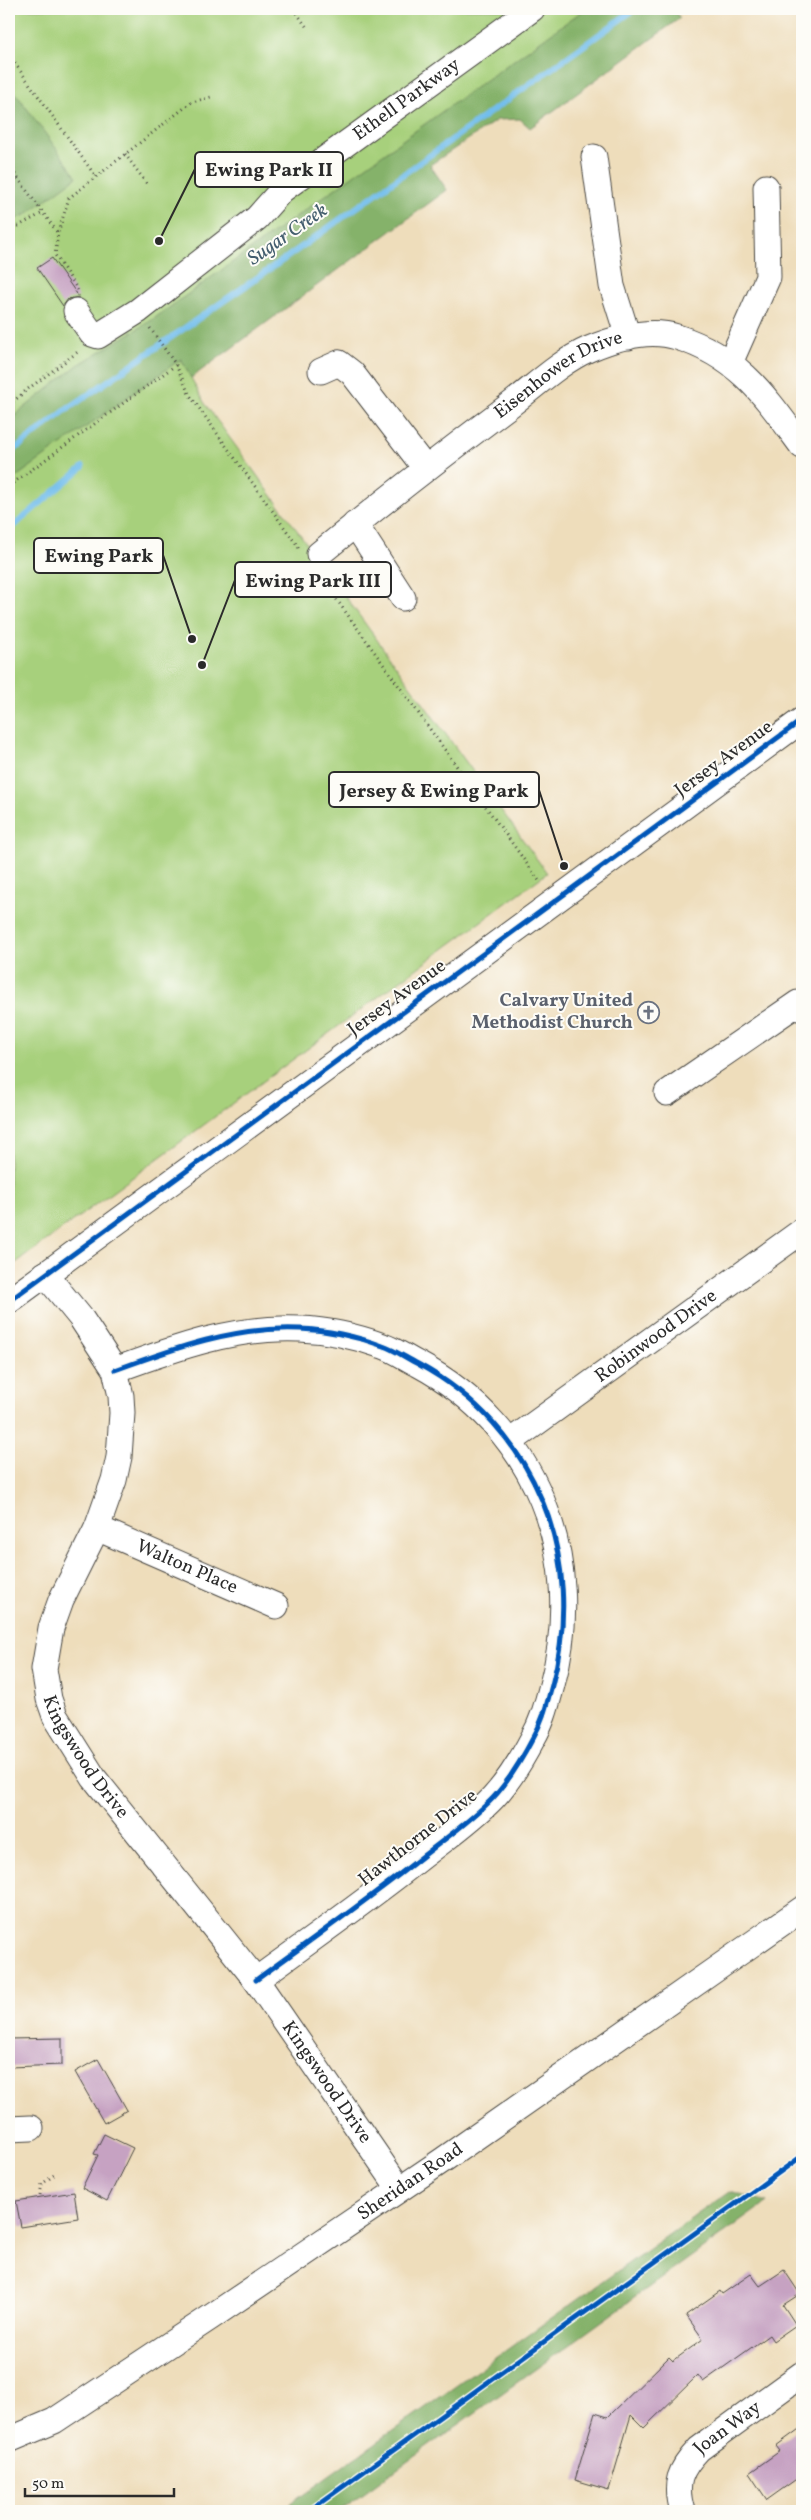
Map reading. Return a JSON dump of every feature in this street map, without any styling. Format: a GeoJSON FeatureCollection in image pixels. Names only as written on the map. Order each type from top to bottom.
{"type":"FeatureCollection","features":[{"type":"Feature","properties":{"kind":"street","name":"Ethell Parkway"},"geometry":{"type":"LineString","coordinates":[[98,336],[138,312],[258,218],[282,190],[532,9]]}},
{"type":"Feature","properties":{"kind":"street"},"geometry":{"type":"LineString","coordinates":[[594,157],[612,286],[628,336]]}},
{"type":"Feature","properties":{"kind":"street"},"geometry":{"type":"LineString","coordinates":[[730,363],[768,277],[766,187]]}},
{"type":"Feature","properties":{"kind":"street"},"geometry":{"type":"LineString","coordinates":[[76,311],[92,334],[98,336]]}},
{"type":"Feature","properties":{"kind":"street","name":"Eisenhower Drive"},"geometry":{"type":"LineString","coordinates":[[312,559],[425,468],[587,350],[621,337],[661,334],[677,337],[730,363],[748,376],[802,446]]}},
{"type":"Feature","properties":{"kind":"street"},"geometry":{"type":"LineString","coordinates":[[321,371],[339,364],[352,373],[425,468]]}},
{"type":"Feature","properties":{"kind":"street"},"geometry":{"type":"LineString","coordinates":[[355,524],[403,598]]}},
{"type":"Feature","properties":{"kind":"street","name":"Jersey Avenue"},"geometry":{"type":"LineString","coordinates":[[9,1301],[802,720]]}},
{"type":"Feature","properties":{"kind":"street"},"geometry":{"type":"LineString","coordinates":[[667,1093],[798,1003],[802,1009]]}},
{"type":"Feature","properties":{"kind":"street","name":"Robinwood Drive"},"geometry":{"type":"LineString","coordinates":[[510,1442],[802,1232]]}},
{"type":"Feature","properties":{"kind":"street","name":"Kingswood Drive"},"geometry":{"type":"LineString","coordinates":[[45,1274],[81,1318],[115,1370],[121,1396],[119,1457],[114,1480],[98,1528],[61,1600],[51,1628],[44,1669],[49,1699],[68,1740],[94,1778],[256,1980],[399,2188]]}},
{"type":"Feature","properties":{"kind":"street","name":"Hawthorne Drive"},"geometry":{"type":"LineString","coordinates":[[115,1370],[203,1340],[234,1332],[301,1329],[327,1332],[384,1346],[435,1374],[480,1408],[510,1442],[547,1512],[560,1558],[562,1638],[558,1663],[544,1716],[508,1780],[473,1817],[256,1980]]}},
{"type":"Feature","properties":{"kind":"street","name":"Walton Place"},"geometry":{"type":"LineString","coordinates":[[98,1528],[276,1606]]}},
{"type":"Feature","properties":{"kind":"street","name":"Sheridan Road"},"geometry":{"type":"LineString","coordinates":[[9,2440],[54,2421],[86,2401],[399,2188],[802,1909]]}},
{"type":"Feature","properties":{"kind":"street","name":"Joan Way"},"geometry":{"type":"LineString","coordinates":[[680,2505],[678,2482],[682,2470],[699,2449],[802,2374]]}},
{"type":"Feature","properties":{"kind":"path"},"geometry":{"type":"LineString","coordinates":[[294,9],[308,29]]}},
{"type":"Feature","properties":{"kind":"path"},"geometry":{"type":"LineString","coordinates":[[9,55],[96,177]]}},
{"type":"Feature","properties":{"kind":"path"},"geometry":{"type":"LineString","coordinates":[[76,311],[87,304],[55,255],[58,233],[69,198],[192,102],[211,97]]}},
{"type":"Feature","properties":{"kind":"path"},"geometry":{"type":"LineString","coordinates":[[125,154],[147,184]]}},
{"type":"Feature","properties":{"kind":"path"},"geometry":{"type":"LineString","coordinates":[[9,166],[58,233]]}},
{"type":"Feature","properties":{"kind":"path"},"geometry":{"type":"LineString","coordinates":[[9,231],[43,213]]}},
{"type":"Feature","properties":{"kind":"path"},"geometry":{"type":"LineString","coordinates":[[151,329],[176,365],[188,394],[312,559],[540,882]]}},
{"type":"Feature","properties":{"kind":"path"},"geometry":{"type":"LineString","coordinates":[[9,405],[28,388],[98,336]]}},
{"type":"Feature","properties":{"kind":"path"},"geometry":{"type":"LineString","coordinates":[[9,486],[176,365]]}},
{"type":"Feature","properties":{"kind":"path"},"geometry":{"type":"LineString","coordinates":[[40,2195],[42,2184],[54,2174]]}},
{"type":"Feature","properties":{"kind":"green space"},"geometry":{"type":"Polygon","coordinates":[[[9,9],[632,9],[283,260],[181,359],[205,404],[547,873],[9,1268],[9,9]]]}},
{"type":"Feature","properties":{"kind":"green space"},"geometry":{"type":"Polygon","coordinates":[[[585,9],[673,9],[680,18],[530,128],[520,119],[497,120],[430,165],[447,190],[191,378],[181,359],[9,482],[9,420],[78,365],[152,320],[585,9]]]}},
{"type":"Feature","properties":{"kind":"green space"},"geometry":{"type":"Polygon","coordinates":[[[9,84],[77,177],[25,215],[9,222],[9,84]]]}},
{"type":"Feature","properties":{"kind":"green space"},"geometry":{"type":"Polygon","coordinates":[[[730,2191],[767,2202],[339,2511],[280,2511],[730,2191]]]}},
{"type":"Feature","properties":{"kind":"building"},"geometry":{"type":"Polygon","coordinates":[[[52,258],[79,297],[68,299],[63,306],[37,268],[52,258]]]}},
{"type":"Feature","properties":{"kind":"building"},"geometry":{"type":"Polygon","coordinates":[[[62,2038],[62,2065],[9,2067],[9,2039],[62,2038]]]}},
{"type":"Feature","properties":{"kind":"building"},"geometry":{"type":"Polygon","coordinates":[[[98,2059],[127,2110],[104,2123],[75,2072],[98,2059]]]}},
{"type":"Feature","properties":{"kind":"building"},"geometry":{"type":"Polygon","coordinates":[[[104,2134],[133,2148],[107,2201],[82,2188],[98,2155],[94,2154],[104,2134]]]}},
{"type":"Feature","properties":{"kind":"building"},"geometry":{"type":"Polygon","coordinates":[[[74,2192],[78,2218],[21,2227],[16,2201],[74,2192]]]}},
{"type":"Feature","properties":{"kind":"building"},"geometry":{"type":"Polygon","coordinates":[[[784,2270],[800,2294],[783,2305],[796,2325],[773,2341],[769,2335],[703,2382],[698,2375],[644,2428],[631,2415],[609,2490],[575,2480],[595,2413],[608,2417],[669,2357],[673,2361],[703,2339],[686,2315],[720,2291],[722,2294],[751,2274],[760,2286],[784,2270]]]}},
{"type":"Feature","properties":{"kind":"building"},"geometry":{"type":"Polygon","coordinates":[[[802,2427],[802,2475],[767,2500],[749,2473],[780,2451],[776,2446],[802,2427]]]}},
{"type":"Feature","properties":{"kind":"waterway","name":"Sugar Creek"},"geometry":{"type":"LineString","coordinates":[[9,454],[66,410],[283,260],[635,9]]}},
{"type":"Feature","properties":{"kind":"waterway"},"geometry":{"type":"LineString","coordinates":[[9,530],[83,467]]}},
{"type":"Feature","properties":{"kind":"cycle path"},"geometry":{"type":"LineString","coordinates":[[9,1301],[802,720]]}},
{"type":"Feature","properties":{"kind":"cycle path"},"geometry":{"type":"LineString","coordinates":[[115,1370],[206,1340],[252,1331],[276,1329],[332,1332],[387,1348],[418,1364],[459,1391],[493,1423],[521,1460],[542,1500],[556,1544],[562,1590],[561,1637],[552,1685],[539,1725],[510,1777],[477,1814],[403,1872],[256,1980]]}},
{"type":"Feature","properties":{"kind":"cycle path"},"geometry":{"type":"LineString","coordinates":[[309,2511],[802,2156]]}},
{"type":"Feature","properties":{"kind":"place","name":"Ewing Park II"},"geometry":{"type":"Point","coordinates":[159,241]}},
{"type":"Feature","properties":{"kind":"place","name":"Ewing Park"},"geometry":{"type":"Point","coordinates":[192,639]}},
{"type":"Feature","properties":{"kind":"place","name":"Ewing Park III"},"geometry":{"type":"Point","coordinates":[202,665]}},
{"type":"Feature","properties":{"kind":"place","name":"Jersey & Ewing Park"},"geometry":{"type":"Point","coordinates":[564,866]}},
{"type":"Feature","properties":{"kind":"place","name":"Calvary United Methodist Church"},"geometry":{"type":"Point","coordinates":[649,1012]}}]}
